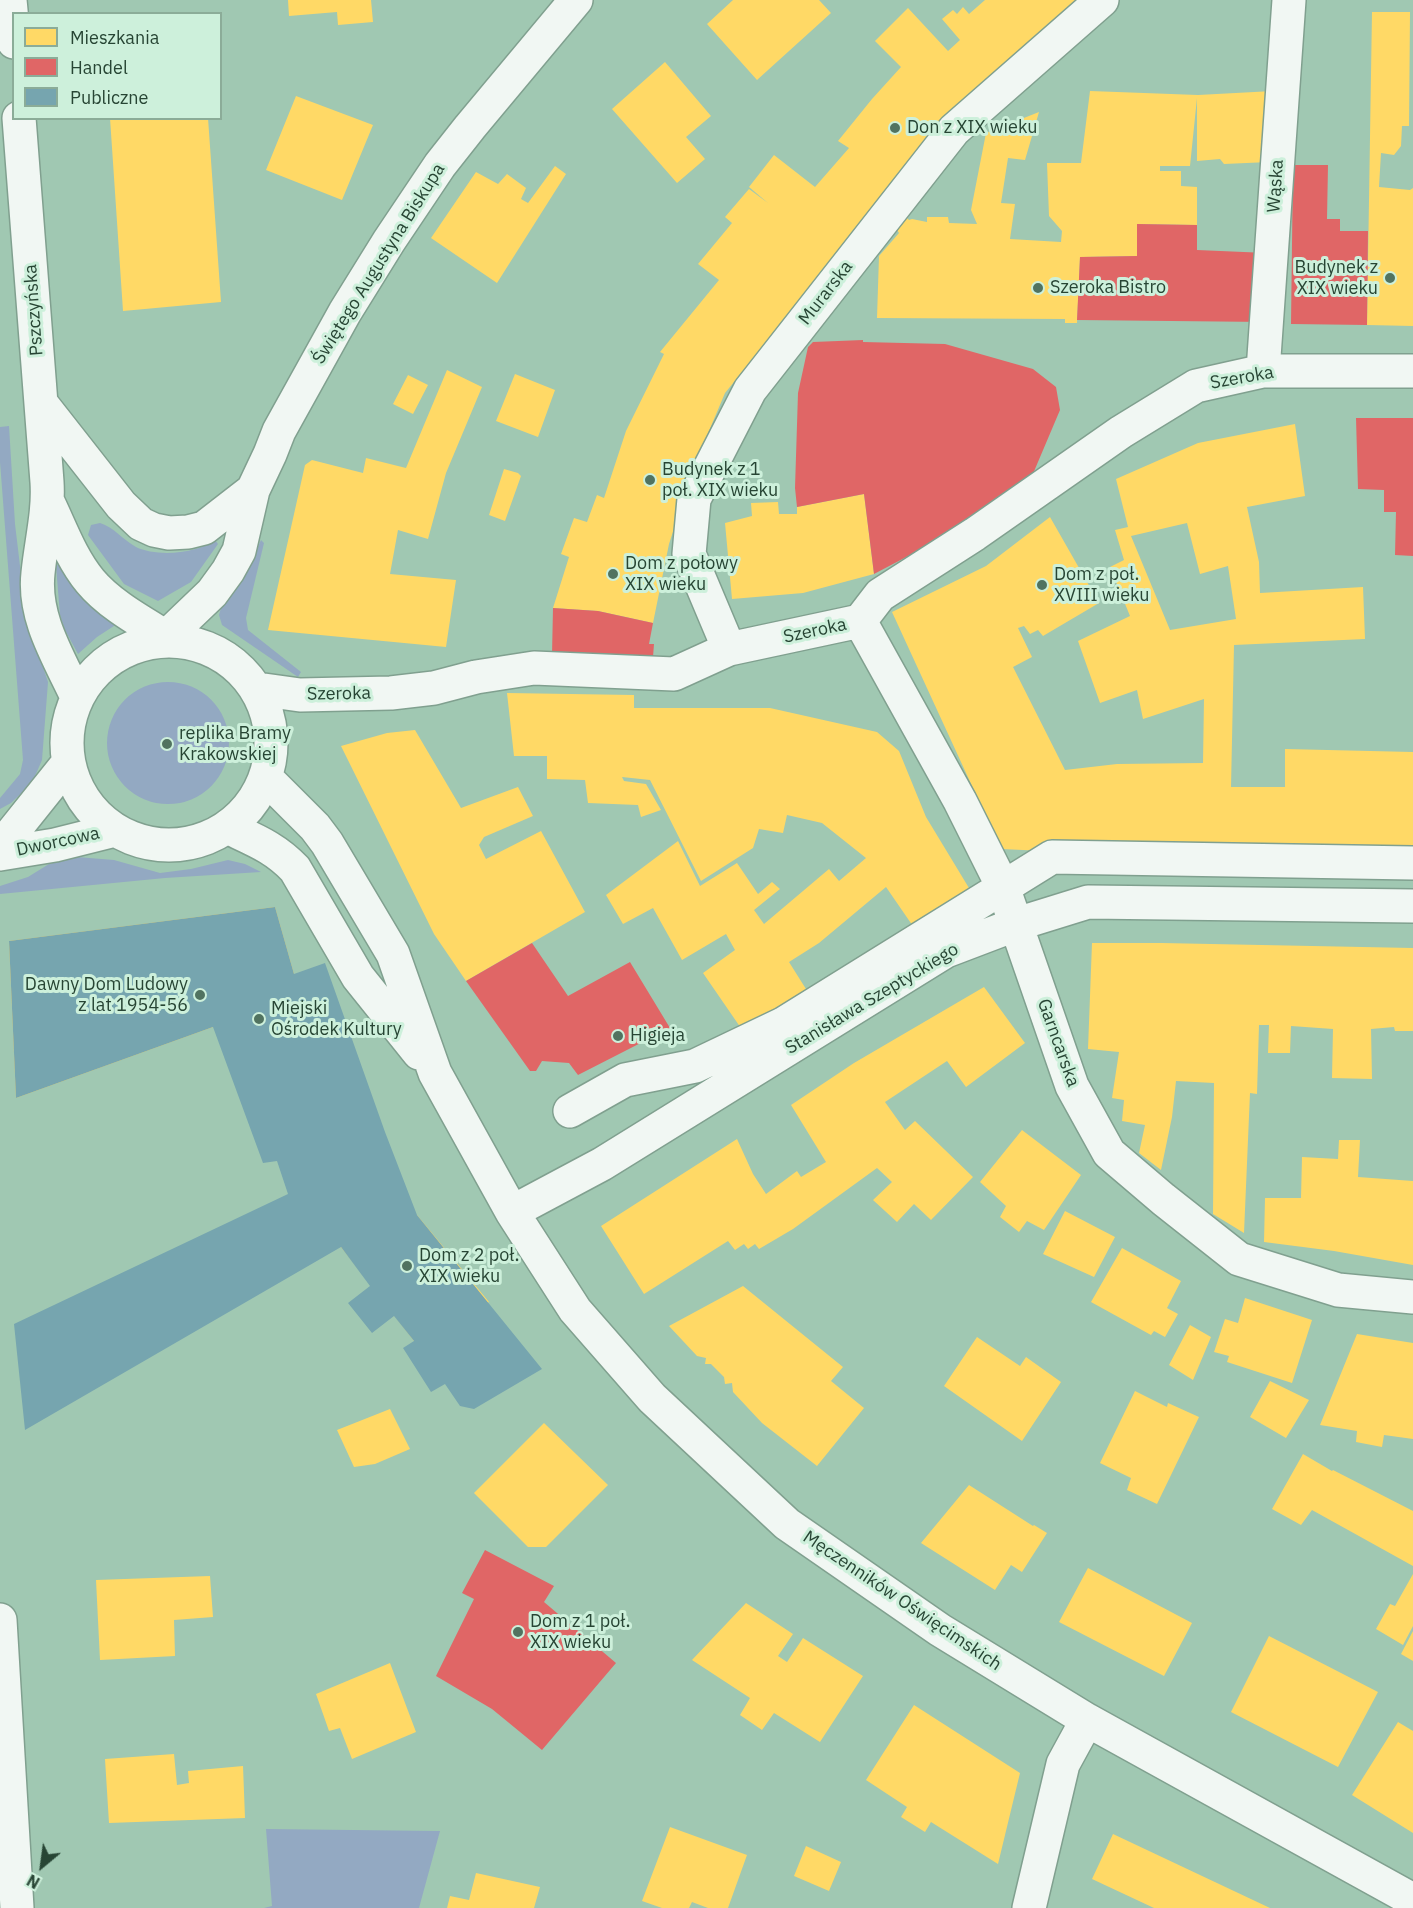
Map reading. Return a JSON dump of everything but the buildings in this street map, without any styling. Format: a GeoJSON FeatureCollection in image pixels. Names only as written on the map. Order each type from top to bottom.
{"type":"FeatureCollection","features":[{"type":"Feature","properties":{"kind":"street"},"geometry":{"type":"LineString","coordinates":[[10,0],[12,21]]}},
{"type":"Feature","properties":{"kind":"street","name":"Świętego Augustyna Biskupa"},"geometry":{"type":"LineString","coordinates":[[166,637],[212,593],[228,571],[238,551],[253,490],[279,431],[345,312],[414,202],[470,127],[576,0]]}},
{"type":"Feature","properties":{"kind":"street","name":"Murarska"},"geometry":{"type":"LineString","coordinates":[[729,649],[689,554],[694,499],[750,390],[954,130],[1102,0]]}},
{"type":"Feature","properties":{"kind":"street","name":"Wąska"},"geometry":{"type":"LineString","coordinates":[[1263,371],[1289,0]]}},
{"type":"Feature","properties":{"kind":"street","name":"Pszczyńska"},"geometry":{"type":"LineString","coordinates":[[19,120],[48,502],[37,575],[39,603],[53,648],[77,697]]}},
{"type":"Feature","properties":{"kind":"street","name":"Szeroka"},"geometry":{"type":"LineString","coordinates":[[257,689],[300,695],[391,693],[434,688],[476,676],[534,668],[674,674],[729,649],[860,621],[880,595],[975,534],[1121,432],[1196,386],[1263,371],[1413,371]]}},
{"type":"Feature","properties":{"kind":"street","name":"Świętego Augustyna Biskupa"},"geometry":{"type":"LineString","coordinates":[[41,403],[121,505],[141,524],[154,530],[169,533],[204,528],[253,490]]}},
{"type":"Feature","properties":{"kind":"street","name":"Pszczyńska"},"geometry":{"type":"LineString","coordinates":[[48,502],[73,556],[91,582],[136,619],[166,637]]}},
{"type":"Feature","properties":{"kind":"street","name":"Garncarska"},"geometry":{"type":"LineString","coordinates":[[860,621],[960,801],[1003,887],[1072,1086],[1109,1153],[1162,1199],[1239,1259],[1338,1290],[1413,1297]]}},
{"type":"Feature","properties":{"kind":"street"},"geometry":{"type":"LineString","coordinates":[[166,637],[186,640],[226,658],[257,689],[269,723],[270,760],[256,796],[244,812],[227,827],[192,843],[152,844],[133,839],[115,830],[85,801],[68,763],[67,730],[77,697],[93,675],[113,657],[129,649],[166,637]]}},
{"type":"Feature","properties":{"kind":"street","name":"Dworcowa"},"geometry":{"type":"LineString","coordinates":[[0,848],[68,763]]}},
{"type":"Feature","properties":{"kind":"street"},"geometry":{"type":"LineString","coordinates":[[265,777],[315,827],[327,843],[393,954],[435,1073]]}},
{"type":"Feature","properties":{"kind":"street"},"geometry":{"type":"LineString","coordinates":[[227,827],[271,848],[295,869],[358,976],[435,1073]]}},
{"type":"Feature","properties":{"kind":"street","name":"Dworcowa"},"geometry":{"type":"LineString","coordinates":[[0,854],[55,845],[115,830]]}},
{"type":"Feature","properties":{"kind":"street"},"geometry":{"type":"LineString","coordinates":[[570,1111],[625,1080],[695,1066],[783,1024],[1052,857],[1413,863]]}},
{"type":"Feature","properties":{"kind":"street","name":"Stanisława Szeptyckiego"},"geometry":{"type":"LineString","coordinates":[[512,1212],[602,1164],[946,951],[1017,924],[1088,902],[1413,906]]}},
{"type":"Feature","properties":{"kind":"street","name":"Męczenników Oświęcimskich"},"geometry":{"type":"LineString","coordinates":[[435,1073],[512,1212],[575,1310],[652,1398],[788,1524],[940,1630],[1087,1720],[1413,1899]]}},
{"type":"Feature","properties":{"kind":"street"},"geometry":{"type":"LineString","coordinates":[[0,1620],[17,1908]]}},
{"type":"Feature","properties":{"kind":"street"},"geometry":{"type":"LineString","coordinates":[[1029,1908],[1063,1764],[1087,1720]]}},
{"type":"Feature","properties":{"kind":"shaded area"},"geometry":{"type":"Polygon","coordinates":[[[9,426],[15,524],[26,616],[48,682],[42,760],[32,783],[11,803],[0,809],[0,798],[20,774],[23,760],[0,462],[0,427],[9,426]]]}},
{"type":"Feature","properties":{"kind":"shaded area"},"geometry":{"type":"Polygon","coordinates":[[[100,523],[110,527],[136,547],[154,552],[187,551],[215,540],[218,544],[191,582],[158,601],[124,584],[88,535],[91,525],[100,523]]]}},
{"type":"Feature","properties":{"kind":"shaded area"},"geometry":{"type":"Polygon","coordinates":[[[261,540],[264,543],[246,618],[248,630],[301,672],[298,677],[222,625],[219,615],[223,601],[244,579],[261,540]]]}},
{"type":"Feature","properties":{"kind":"shaded area"},"geometry":{"type":"Polygon","coordinates":[[[59,564],[73,586],[117,624],[97,637],[78,654],[60,615],[56,566],[59,564]]]}},
{"type":"Feature","properties":{"kind":"shaded area"},"geometry":{"type":"Polygon","coordinates":[[[168,682],[191,687],[211,700],[224,720],[229,743],[224,766],[211,786],[191,799],[168,804],[145,799],[125,786],[112,766],[107,743],[112,720],[125,700],[145,687],[168,682]]]}},
{"type":"Feature","properties":{"kind":"shaded area"},"geometry":{"type":"Polygon","coordinates":[[[77,857],[114,860],[160,873],[191,869],[228,860],[245,864],[261,872],[165,878],[0,894],[0,886],[28,877],[49,864],[77,857]]]}},
{"type":"Feature","properties":{"kind":"shaded area"},"geometry":{"type":"Polygon","coordinates":[[[266,1829],[440,1831],[419,1908],[264,1908],[272,1906],[266,1829]]]}},
{"type":"Feature","properties":{"kind":"place","name":"Don z XIX wieku"},"geometry":{"type":"Point","coordinates":[895,128]}},
{"type":"Feature","properties":{"kind":"place","name":"Budynek z XIX wieku"},"geometry":{"type":"Point","coordinates":[1390,278]}},
{"type":"Feature","properties":{"kind":"place","name":"Szeroka Bistro"},"geometry":{"type":"Point","coordinates":[1038,288]}},
{"type":"Feature","properties":{"kind":"place","name":"Budynek z 1 poł. XIX wieku"},"geometry":{"type":"Point","coordinates":[650,480]}},
{"type":"Feature","properties":{"kind":"place","name":"Dom z połowy XIX wieku"},"geometry":{"type":"Point","coordinates":[613,574]}},
{"type":"Feature","properties":{"kind":"place","name":"Dom z poł. XVIII wieku"},"geometry":{"type":"Point","coordinates":[1042,585]}},
{"type":"Feature","properties":{"kind":"place","name":"replika Bramy Krakowskiej"},"geometry":{"type":"Point","coordinates":[167,744]}},
{"type":"Feature","properties":{"kind":"place","name":"Dawny Dom Ludowy z lat 1954-56"},"geometry":{"type":"Point","coordinates":[200,995]}},
{"type":"Feature","properties":{"kind":"place","name":"Miejski Ośrodek Kultury"},"geometry":{"type":"Point","coordinates":[259,1019]}},
{"type":"Feature","properties":{"kind":"place","name":"Higieja"},"geometry":{"type":"Point","coordinates":[618,1036]}},
{"type":"Feature","properties":{"kind":"place","name":"Dom z 2 poł. XIX wieku"},"geometry":{"type":"Point","coordinates":[407,1266]}},
{"type":"Feature","properties":{"kind":"place","name":"Dom z 1 poł. XIX wieku"},"geometry":{"type":"Point","coordinates":[518,1632]}}]}
